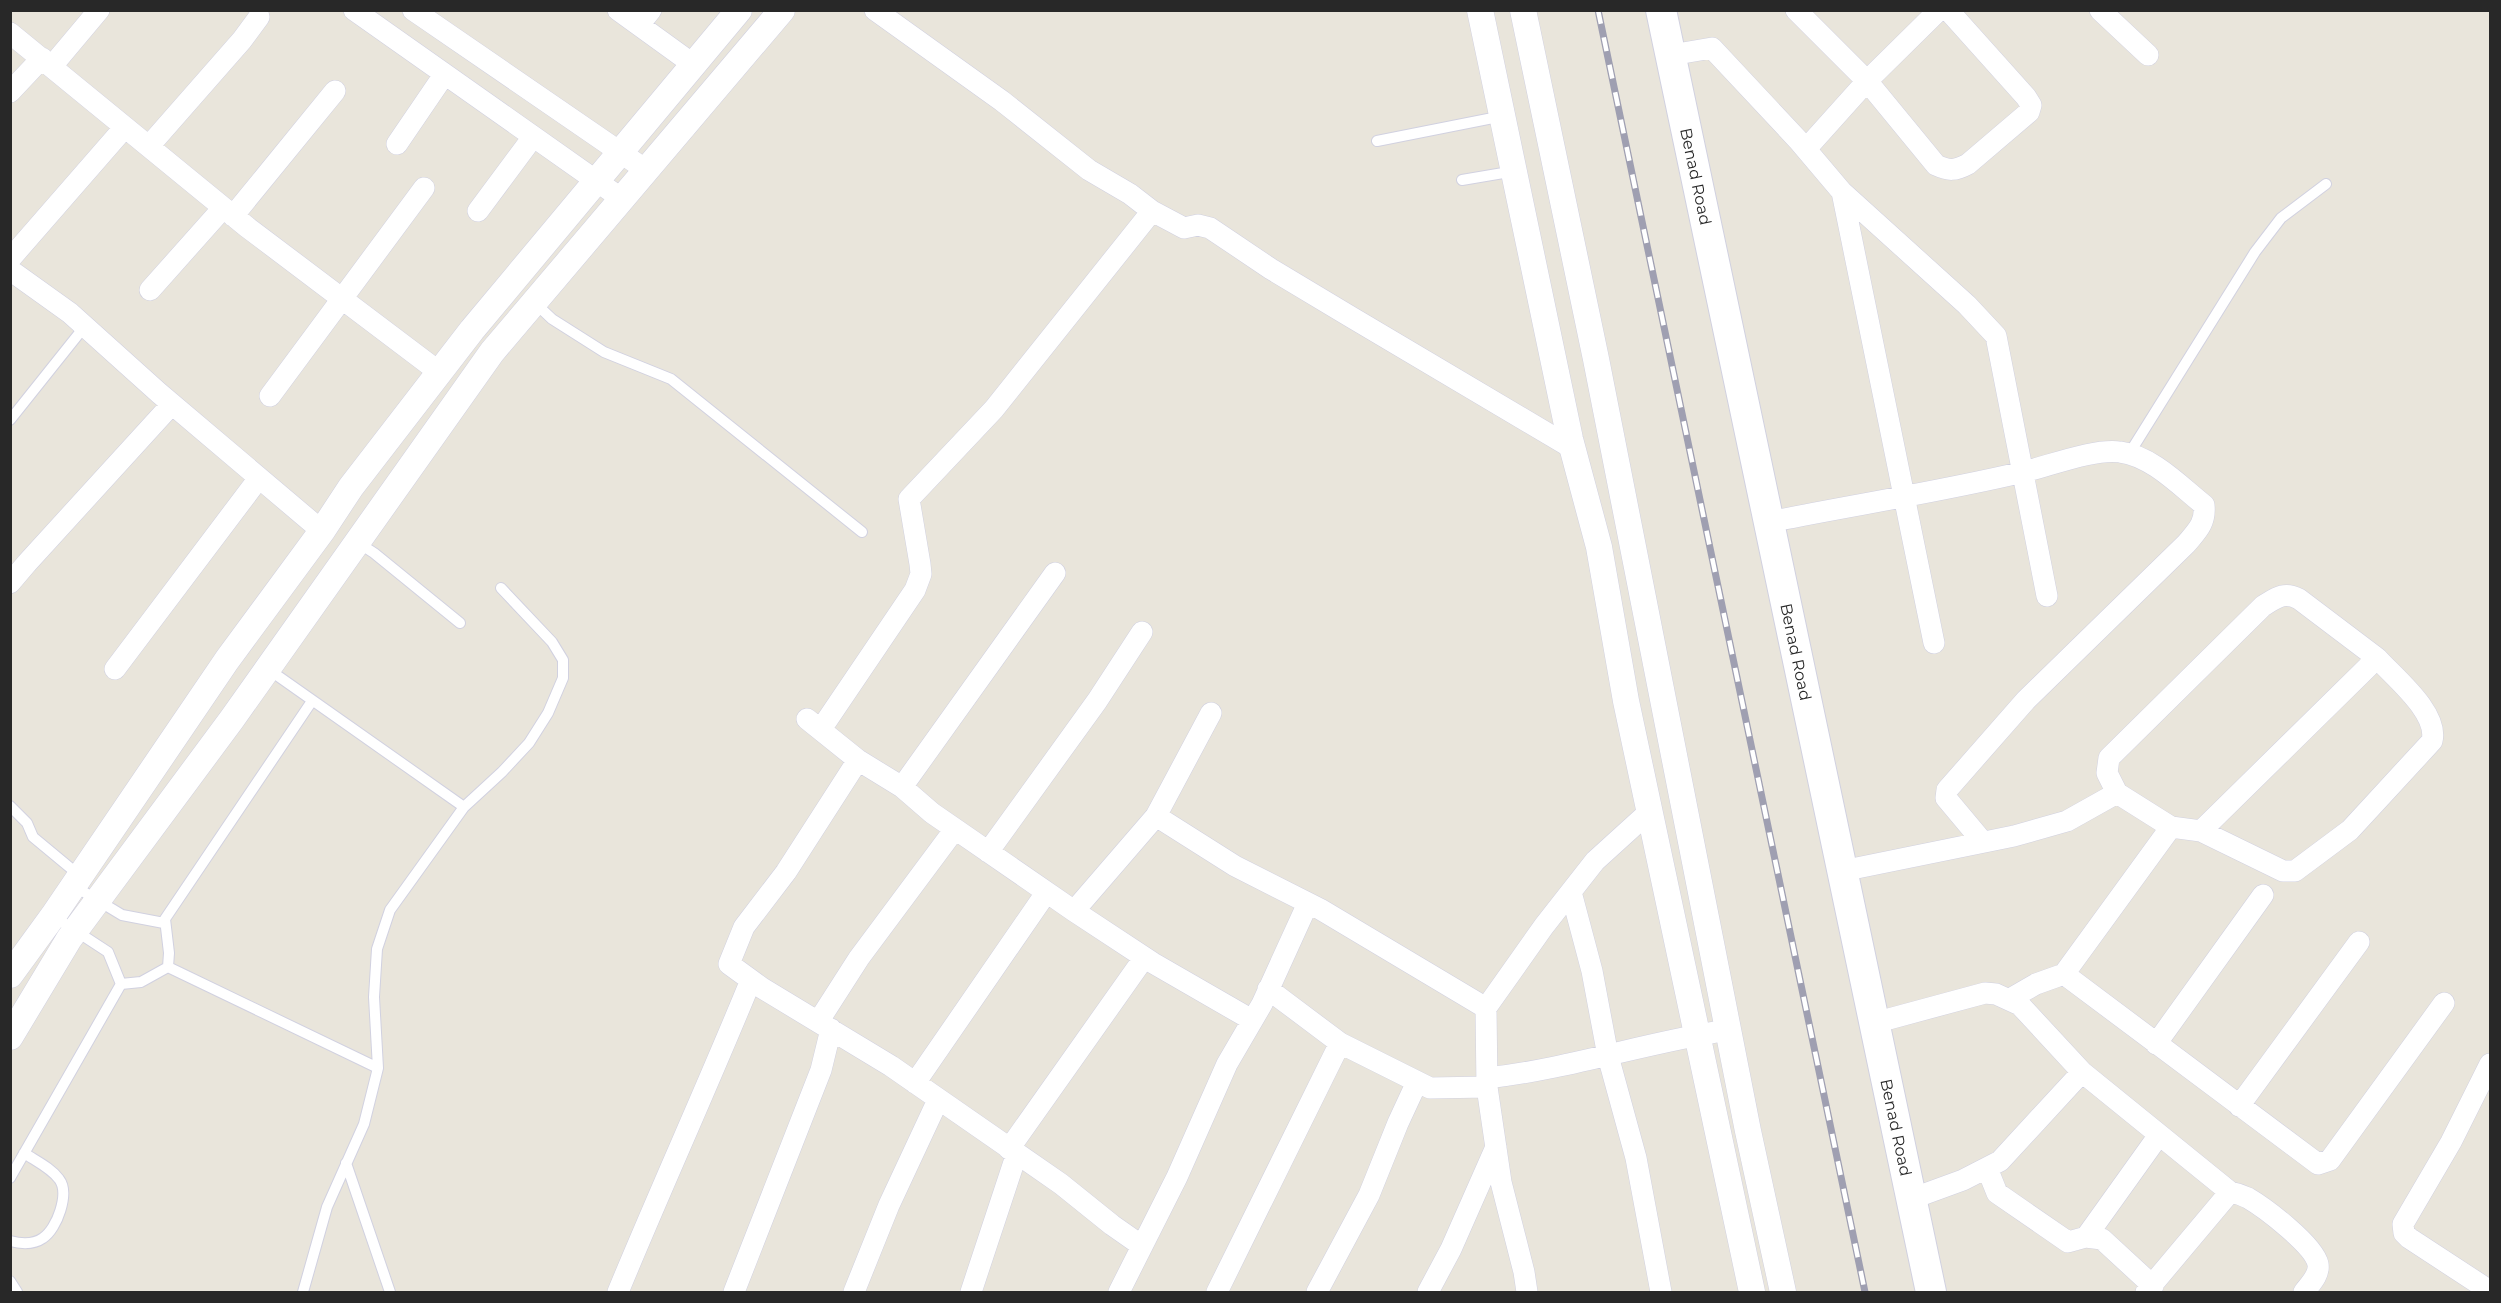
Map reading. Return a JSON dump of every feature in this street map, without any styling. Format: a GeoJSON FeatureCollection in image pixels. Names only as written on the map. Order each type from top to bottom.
{"type":"FeatureCollection","features":[{"type":"Feature","properties":{"kind":"main road","name":"Benad Road"},"geometry":{"type":"LineString","coordinates":[[1662,10],[1931,1293]]}},
{"type":"Feature","properties":{"kind":"street"},"geometry":{"type":"LineString","coordinates":[[10,92],[47,62],[99,10]]}},
{"type":"Feature","properties":{"kind":"street"},"geometry":{"type":"LineString","coordinates":[[354,10],[622,199]]}},
{"type":"Feature","properties":{"kind":"street"},"geometry":{"type":"LineString","coordinates":[[413,10],[646,171]]}},
{"type":"Feature","properties":{"kind":"street"},"geometry":{"type":"LineString","coordinates":[[618,10],[645,18],[694,65]]}},
{"type":"Feature","properties":{"kind":"street"},"geometry":{"type":"LineString","coordinates":[[10,975],[53,916],[227,660],[322,531],[351,487],[457,349],[739,10]]}},
{"type":"Feature","properties":{"kind":"street"},"geometry":{"type":"LineString","coordinates":[[10,1036],[76,930],[268,669],[480,369],[534,302],[782,10]]}},
{"type":"Feature","properties":{"kind":"street"},"geometry":{"type":"LineString","coordinates":[[875,10],[1002,101],[1089,170],[1130,194],[1152,211],[1184,228],[1198,225],[1210,228],[1321,299],[1572,448]]}},
{"type":"Feature","properties":{"kind":"street"},"geometry":{"type":"LineString","coordinates":[[1480,10],[1572,448],[1599,547],[1626,702],[1752,1293]]}},
{"type":"Feature","properties":{"kind":"street"},"geometry":{"type":"LineString","coordinates":[[1523,10],[1599,371],[1728,1030],[1783,1293]]}},
{"type":"Feature","properties":{"kind":"street"},"geometry":{"type":"LineString","coordinates":[[1796,10],[1867,81],[1936,165],[1946,170],[1956,171],[1968,164],[2030,112],[2031,105],[1948,10]]}},
{"type":"Feature","properties":{"kind":"street"},"geometry":{"type":"LineString","coordinates":[[1806,148],[1867,81],[1939,10]]}},
{"type":"Feature","properties":{"kind":"street"},"geometry":{"type":"LineString","coordinates":[[2100,10],[2148,55]]}},
{"type":"Feature","properties":{"kind":"street"},"geometry":{"type":"LineString","coordinates":[[149,146],[242,40],[259,17]]}},
{"type":"Feature","properties":{"kind":"street"},"geometry":{"type":"LineString","coordinates":[[10,33],[228,212],[439,372]]}},
{"type":"Feature","properties":{"kind":"street"},"geometry":{"type":"LineString","coordinates":[[1671,55],[1712,48],[1806,148],[1842,192],[1967,305],[1996,336],[2047,596]]}},
{"type":"Feature","properties":{"kind":"street"},"geometry":{"type":"LineString","coordinates":[[397,144],[444,75]]}},
{"type":"Feature","properties":{"kind":"street"},"geometry":{"type":"LineString","coordinates":[[150,290],[228,212],[335,91]]}},
{"type":"Feature","properties":{"kind":"street"},"geometry":{"type":"LineString","coordinates":[[10,259],[125,127]]}},
{"type":"Feature","properties":{"kind":"street"},"geometry":{"type":"LineString","coordinates":[[478,211],[533,137]]}},
{"type":"Feature","properties":{"kind":"street"},"geometry":{"type":"LineString","coordinates":[[270,396],[424,188]]}},
{"type":"Feature","properties":{"kind":"street"},"geometry":{"type":"LineString","coordinates":[[1842,192],[1934,643]]}},
{"type":"Feature","properties":{"kind":"street"},"geometry":{"type":"LineString","coordinates":[[1152,211],[994,409],[909,499],[921,574],[915,590],[814,724],[858,760],[902,787],[932,813],[1046,893],[1144,958],[1252,1020]]}},
{"type":"Feature","properties":{"kind":"street"},"geometry":{"type":"LineString","coordinates":[[10,270],[85,326],[172,404],[322,531]]}},
{"type":"Feature","properties":{"kind":"street"},"geometry":{"type":"LineString","coordinates":[[457,349],[480,369]]}},
{"type":"Feature","properties":{"kind":"street"},"geometry":{"type":"LineString","coordinates":[[10,584],[172,404]]}},
{"type":"Feature","properties":{"kind":"street"},"geometry":{"type":"LineString","coordinates":[[1768,522],[2023,472],[2104,452],[2129,454],[2155,468],[2204,505],[2205,516],[2201,528],[2026,700],[1947,789],[1946,798],[1982,841]]}},
{"type":"Feature","properties":{"kind":"street"},"geometry":{"type":"LineString","coordinates":[[115,669],[259,478]]}},
{"type":"Feature","properties":{"kind":"street"},"geometry":{"type":"LineString","coordinates":[[902,787],[1055,573]]}},
{"type":"Feature","properties":{"kind":"street"},"geometry":{"type":"LineString","coordinates":[[2290,594],[2299,599],[2377,658],[2428,713],[2435,731],[2432,741],[2350,830],[2295,871],[2283,871],[2201,831],[2171,827],[2117,793],[2107,773],[2109,758],[2263,606],[2280,596],[2290,594]]}},
{"type":"Feature","properties":{"kind":"street"},"geometry":{"type":"LineString","coordinates":[[988,852],[1097,701],[1142,632]]}},
{"type":"Feature","properties":{"kind":"street"},"geometry":{"type":"LineString","coordinates":[[2201,831],[2377,658]]}},
{"type":"Feature","properties":{"kind":"street"},"geometry":{"type":"LineString","coordinates":[[1074,911],[1156,816],[1211,713]]}},
{"type":"Feature","properties":{"kind":"street"},"geometry":{"type":"LineString","coordinates":[[858,760],[739,938],[729,964],[915,1083],[1013,1151],[1142,1246]]}},
{"type":"Feature","properties":{"kind":"street"},"geometry":{"type":"LineString","coordinates":[[1842,871],[2014,836],[2067,821],[2117,793]]}},
{"type":"Feature","properties":{"kind":"street"},"geometry":{"type":"LineString","coordinates":[[1527,1293],[1524,1272],[1501,1182],[1487,1082],[1486,1008],[1544,926],[1595,861],[1649,812]]}},
{"type":"Feature","properties":{"kind":"street"},"geometry":{"type":"LineString","coordinates":[[1156,816],[1235,866],[1308,903],[1486,1008]]}},
{"type":"Feature","properties":{"kind":"street"},"geometry":{"type":"LineString","coordinates":[[2010,999],[2036,984],[2064,974],[2171,827]]}},
{"type":"Feature","properties":{"kind":"street"},"geometry":{"type":"LineString","coordinates":[[734,1293],[821,1070],[825,1025],[859,958],[955,829]]}},
{"type":"Feature","properties":{"kind":"street"},"geometry":{"type":"LineString","coordinates":[[1571,892],[1592,971],[1608,1056],[1636,1158],[1661,1293]]}},
{"type":"Feature","properties":{"kind":"street"},"geometry":{"type":"LineString","coordinates":[[915,1083],[1046,893]]}},
{"type":"Feature","properties":{"kind":"street"},"geometry":{"type":"LineString","coordinates":[[2156,1044],[2263,895]]}},
{"type":"Feature","properties":{"kind":"street"},"geometry":{"type":"LineString","coordinates":[[1119,1293],[1177,1177],[1227,1064],[1268,989],[1308,903]]}},
{"type":"Feature","properties":{"kind":"street"},"geometry":{"type":"LineString","coordinates":[[2239,1106],[2359,942]]}},
{"type":"Feature","properties":{"kind":"street"},"geometry":{"type":"LineString","coordinates":[[970,1293],[1013,1151],[1144,958]]}},
{"type":"Feature","properties":{"kind":"street"},"geometry":{"type":"LineString","coordinates":[[2064,974],[2318,1164],[2330,1160],[2444,1003]]}},
{"type":"Feature","properties":{"kind":"street"},"geometry":{"type":"LineString","coordinates":[[618,1293],[657,1196],[704,1096],[751,980]]}},
{"type":"Feature","properties":{"kind":"street"},"geometry":{"type":"LineString","coordinates":[[1268,989],[1340,1043],[1430,1088],[1487,1082],[1728,1030]]}},
{"type":"Feature","properties":{"kind":"street"},"geometry":{"type":"LineString","coordinates":[[1874,1023],[1984,993],[2010,999],[2020,1005],[2082,1071],[2230,1192],[2246,1196],[2308,1247],[2318,1263],[2318,1274],[2304,1293]]}},
{"type":"Feature","properties":{"kind":"street"},"geometry":{"type":"LineString","coordinates":[[1218,1293],[1340,1043]]}},
{"type":"Feature","properties":{"kind":"street"},"geometry":{"type":"LineString","coordinates":[[2490,1064],[2451,1142],[2403,1224],[2404,1233],[2409,1238],[2490,1291]]}},
{"type":"Feature","properties":{"kind":"street"},"geometry":{"type":"LineString","coordinates":[[1911,1199],[1963,1180],[2000,1161],[2082,1071]]}},
{"type":"Feature","properties":{"kind":"street"},"geometry":{"type":"LineString","coordinates":[[1317,1293],[1369,1194],[1417,1082]]}},
{"type":"Feature","properties":{"kind":"street"},"geometry":{"type":"LineString","coordinates":[[854,1293],[890,1205],[938,1100]]}},
{"type":"Feature","properties":{"kind":"street"},"geometry":{"type":"LineString","coordinates":[[2086,1237],[2160,1134]]}},
{"type":"Feature","properties":{"kind":"street"},"geometry":{"type":"LineString","coordinates":[[1428,1293],[1451,1249],[1496,1147]]}},
{"type":"Feature","properties":{"kind":"street"},"geometry":{"type":"LineString","coordinates":[[1987,1168],[1997,1193],[2068,1242],[2086,1237],[2102,1239],[2150,1289],[2230,1192]]}},
{"type":"Feature","properties":{"kind":"lane"},"geometry":{"type":"LineString","coordinates":[[1377,141],[1504,116]]}},
{"type":"Feature","properties":{"kind":"lane"},"geometry":{"type":"LineString","coordinates":[[1462,180],[1515,171]]}},
{"type":"Feature","properties":{"kind":"lane"},"geometry":{"type":"LineString","coordinates":[[2129,454],[2255,252],[2281,218],[2326,184]]}},
{"type":"Feature","properties":{"kind":"lane"},"geometry":{"type":"LineString","coordinates":[[534,302],[552,319],[604,352],[671,379],[862,532]]}},
{"type":"Feature","properties":{"kind":"lane"},"geometry":{"type":"LineString","coordinates":[[10,420],[85,326]]}},
{"type":"Feature","properties":{"kind":"lane"},"geometry":{"type":"LineString","coordinates":[[357,542],[460,623]]}},
{"type":"Feature","properties":{"kind":"lane"},"geometry":{"type":"LineString","coordinates":[[303,1293],[327,1207],[364,1124],[378,1068],[374,997],[377,949],[390,910],[464,807],[529,743],[548,712],[563,678],[563,660],[552,642],[501,588]]}},
{"type":"Feature","properties":{"kind":"lane"},"geometry":{"type":"LineString","coordinates":[[268,669],[464,807]]}},
{"type":"Feature","properties":{"kind":"lane"},"geometry":{"type":"LineString","coordinates":[[168,968],[169,953],[164,923],[312,700]]}},
{"type":"Feature","properties":{"kind":"lane"},"geometry":{"type":"LineString","coordinates":[[10,806],[27,823],[33,837],[67,867],[97,902],[122,915],[164,923]]}},
{"type":"Feature","properties":{"kind":"lane"},"geometry":{"type":"LineString","coordinates":[[53,916],[108,952],[121,984]]}},
{"type":"Feature","properties":{"kind":"lane"},"geometry":{"type":"LineString","coordinates":[[168,968],[378,1068]]}},
{"type":"Feature","properties":{"kind":"lane"},"geometry":{"type":"LineString","coordinates":[[121,984],[141,982],[168,968]]}},
{"type":"Feature","properties":{"kind":"lane"},"geometry":{"type":"LineString","coordinates":[[10,1178],[121,984]]}},
{"type":"Feature","properties":{"kind":"lane"},"geometry":{"type":"LineString","coordinates":[[10,1241],[24,1245],[43,1238],[59,1215],[65,1193],[60,1179],[24,1153]]}},
{"type":"Feature","properties":{"kind":"lane"},"geometry":{"type":"LineString","coordinates":[[346,1164],[390,1293]]}},
{"type":"Feature","properties":{"kind":"lane"},"geometry":{"type":"LineString","coordinates":[[10,1281],[17,1293]]}},
{"type":"Feature","properties":{"kind":"railway"},"geometry":{"type":"LineString","coordinates":[[1598,10],[1865,1292]]}}]}
